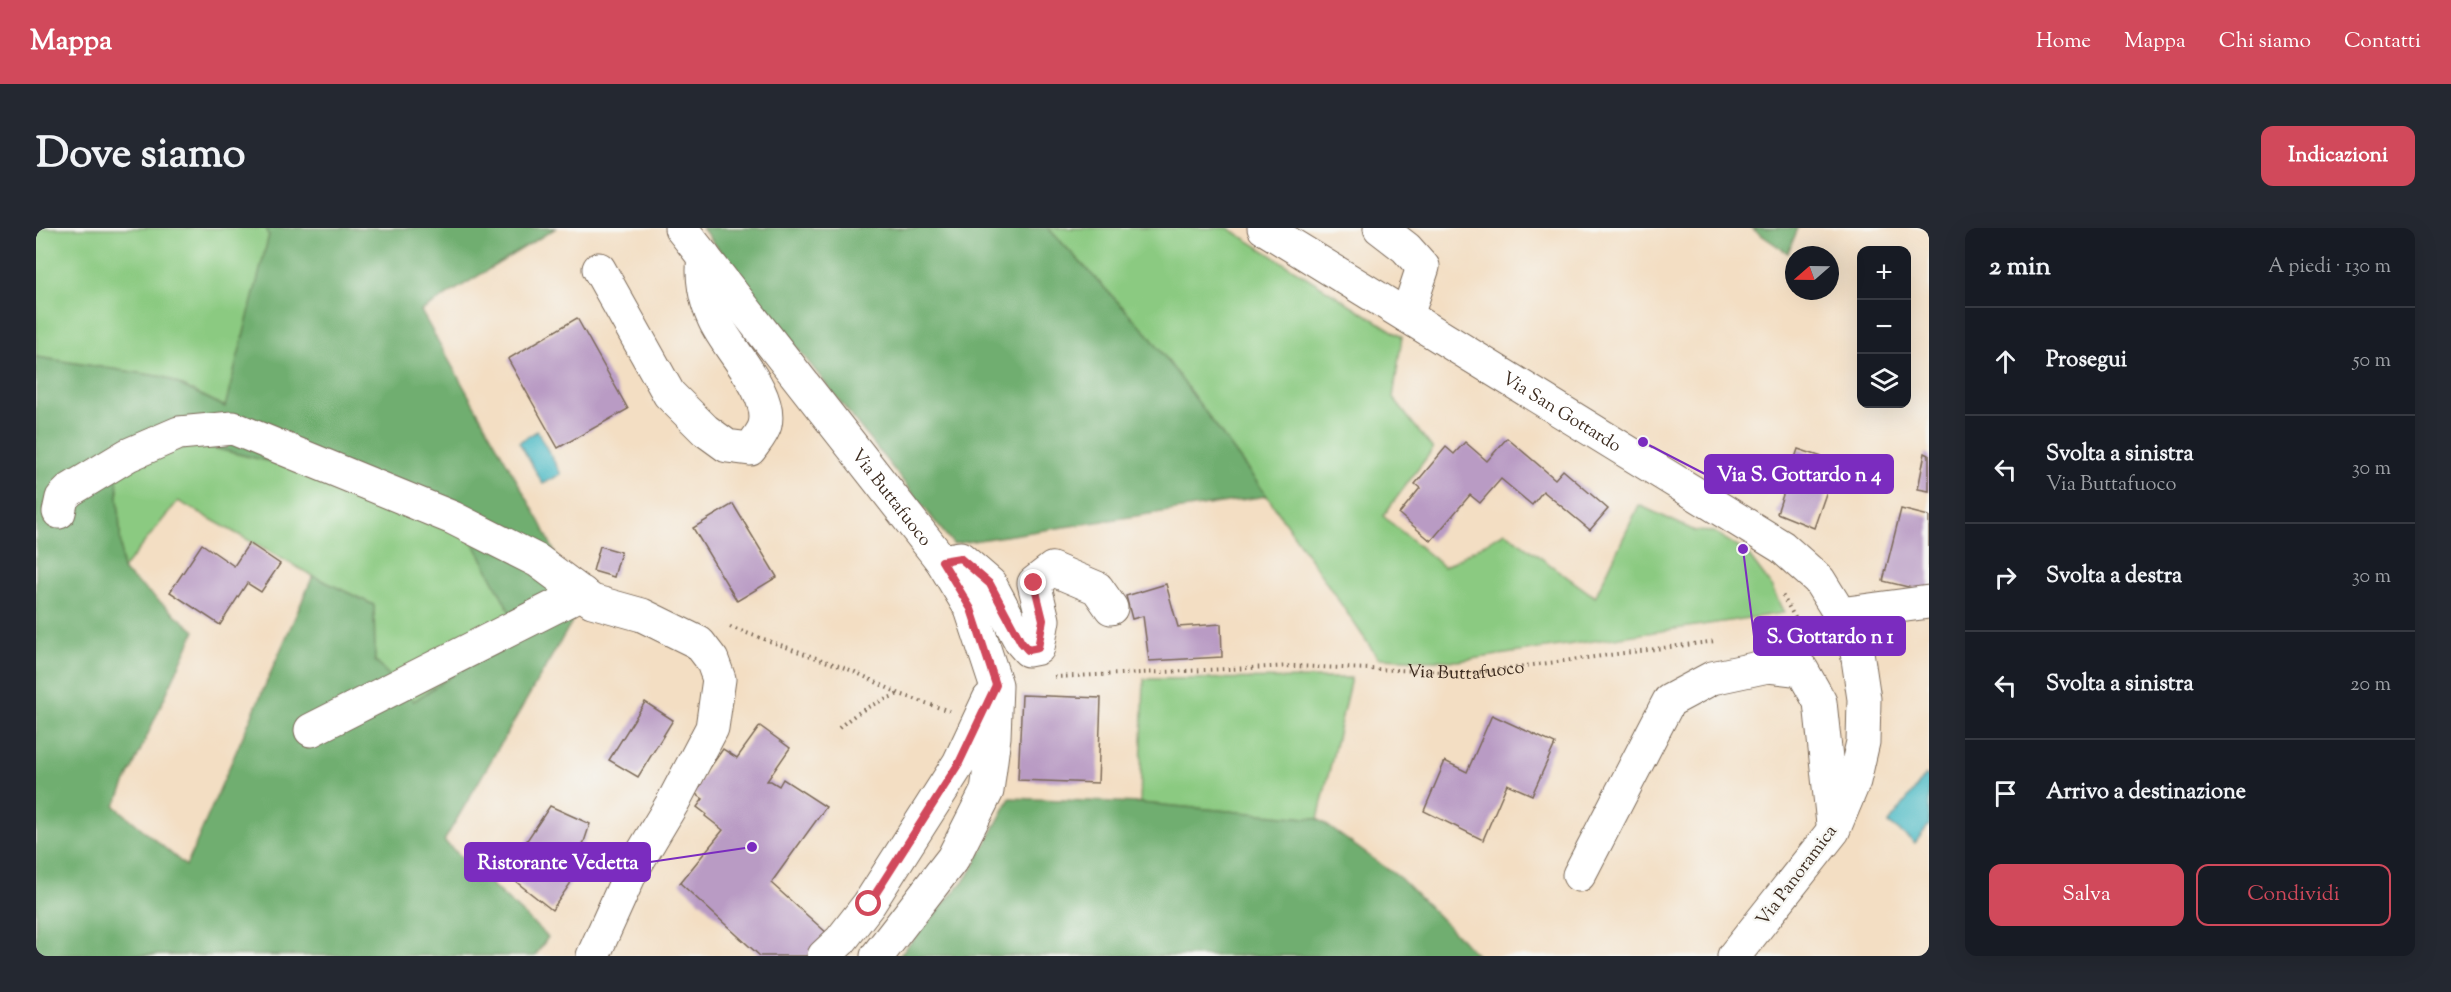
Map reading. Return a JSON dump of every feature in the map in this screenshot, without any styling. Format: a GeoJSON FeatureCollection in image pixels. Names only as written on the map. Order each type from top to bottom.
{"type":"FeatureCollection","features":[{"type":"Feature","properties":{"kind":"street","name":"Via Buttafuoco"},"geometry":{"type":"LineString","coordinates":[[681,228],[942,561],[971,609],[996,685],[994,737],[987,791],[953,858],[877,956]]}},
{"type":"Feature","properties":{"kind":"street","name":"Via San Gottardo"},"geometry":{"type":"LineString","coordinates":[[1264,228],[1782,547],[1819,580],[1840,614]]}},
{"type":"Feature","properties":{"kind":"street"},"geometry":{"type":"LineString","coordinates":[[1380,228],[1406,248],[1422,267],[1407,316]]}},
{"type":"Feature","properties":{"kind":"street"},"geometry":{"type":"LineString","coordinates":[[599,268],[669,394],[705,430],[727,446],[750,449],[765,426],[765,412],[759,392],[714,319],[701,274],[704,257]]}},
{"type":"Feature","properties":{"kind":"street"},"geometry":{"type":"LineString","coordinates":[[58,512],[62,498],[70,490],[128,455],[179,433],[233,428],[453,518],[538,561],[592,601],[642,615],[699,643],[712,660],[719,679],[712,728],[673,802],[630,874],[593,956]]}},
{"type":"Feature","properties":{"kind":"street"},"geometry":{"type":"LineString","coordinates":[[942,561],[960,558],[990,584],[1021,642],[1028,650],[1038,648],[1043,620],[1034,583],[1052,569],[1097,588],[1111,608]]}},
{"type":"Feature","properties":{"kind":"street"},"geometry":{"type":"LineString","coordinates":[[311,730],[582,593]]}},
{"type":"Feature","properties":{"kind":"street"},"geometry":{"type":"LineString","coordinates":[[1840,614],[1929,602]]}},
{"type":"Feature","properties":{"kind":"street","name":"Via Panoramica"},"geometry":{"type":"LineString","coordinates":[[1734,956],[1833,831],[1854,781],[1863,742],[1864,699],[1857,652],[1840,614]]}},
{"type":"Feature","properties":{"kind":"street"},"geometry":{"type":"LineString","coordinates":[[1579,875],[1669,701],[1712,678],[1768,666],[1802,670],[1820,702],[1833,831]]}},
{"type":"Feature","properties":{"kind":"street"},"geometry":{"type":"LineString","coordinates":[[824,956],[841,940],[869,904],[953,772],[996,685]]}},
{"type":"Feature","properties":{"kind":"path"},"geometry":{"type":"LineString","coordinates":[[727,626],[853,671],[900,694],[939,708]]}},
{"type":"Feature","properties":{"kind":"path"},"geometry":{"type":"LineString","coordinates":[[1778,633],[1802,630]]}},
{"type":"Feature","properties":{"kind":"path","name":"Via Buttafuoco"},"geometry":{"type":"LineString","coordinates":[[1128,672],[1293,666],[1472,673],[1719,640]]}},
{"type":"Feature","properties":{"kind":"path"},"geometry":{"type":"LineString","coordinates":[[839,728],[872,704],[900,694]]}},
{"type":"Feature","properties":{"kind":"green space"},"geometry":{"type":"Polygon","coordinates":[[[36,228],[266,228],[269,235],[226,407],[164,377],[36,357],[36,228]]]}},
{"type":"Feature","properties":{"kind":"green space"},"geometry":{"type":"Polygon","coordinates":[[[266,228],[556,228],[421,311],[542,525],[580,608],[444,841],[548,937],[535,956],[36,955],[36,357],[164,377],[225,407],[269,235],[266,228]],[[197,444],[153,455],[117,477],[122,570],[195,631],[115,806],[186,866],[313,576],[374,605],[375,661],[414,701],[520,631],[470,536],[317,473],[197,444]]]}},
{"type":"Feature","properties":{"kind":"green space"},"geometry":{"type":"Polygon","coordinates":[[[702,228],[1048,228],[1148,334],[1267,496],[953,544],[702,228]]]}},
{"type":"Feature","properties":{"kind":"green space"},"geometry":{"type":"Polygon","coordinates":[[[1048,228],[1228,228],[1402,337],[1393,398],[1433,449],[1383,516],[1444,567],[1505,532],[1595,597],[1639,505],[1695,531],[1714,532],[1746,552],[1770,584],[1784,613],[1458,661],[1378,658],[1267,496],[1148,334],[1048,228]]]}},
{"type":"Feature","properties":{"kind":"green space"},"geometry":{"type":"Polygon","coordinates":[[[1751,228],[1798,228],[1791,246],[1785,246],[1785,251],[1751,228]]]}},
{"type":"Feature","properties":{"kind":"green space"},"geometry":{"type":"Polygon","coordinates":[[[197,444],[317,473],[470,536],[520,631],[414,701],[375,661],[374,605],[313,576],[178,501],[122,570],[117,477],[153,455],[197,444]]]}},
{"type":"Feature","properties":{"kind":"green space"},"geometry":{"type":"Polygon","coordinates":[[[1351,678],[1318,819],[1140,803],[1144,679],[1351,678]]]}},
{"type":"Feature","properties":{"kind":"green space"},"geometry":{"type":"Polygon","coordinates":[[[1010,798],[1140,803],[1318,819],[1400,878],[1478,956],[899,956],[970,873],[1010,798]]]}},
{"type":"Feature","properties":{"kind":"water"},"geometry":{"type":"Polygon","coordinates":[[[537,431],[561,474],[543,484],[519,442],[537,431]]]}},
{"type":"Feature","properties":{"kind":"water"},"geometry":{"type":"Polygon","coordinates":[[[1926,775],[1929,777],[1929,825],[1915,843],[1889,823],[1926,775]]]}},
{"type":"Feature","properties":{"kind":"building"},"geometry":{"type":"Polygon","coordinates":[[[577,318],[628,409],[558,448],[508,359],[577,318]]]}},
{"type":"Feature","properties":{"kind":"building"},"geometry":{"type":"Polygon","coordinates":[[[1507,438],[1555,479],[1563,470],[1608,509],[1590,530],[1543,491],[1532,505],[1501,479],[1480,503],[1470,495],[1431,541],[1399,514],[1420,488],[1415,484],[1446,447],[1454,454],[1465,442],[1487,461],[1507,438]]]}},
{"type":"Feature","properties":{"kind":"building"},"geometry":{"type":"Polygon","coordinates":[[[1798,449],[1837,462],[1814,528],[1777,513],[1798,449]]]}},
{"type":"Feature","properties":{"kind":"building"},"geometry":{"type":"Polygon","coordinates":[[[1925,453],[1929,455],[1929,491],[1918,489],[1925,453]]]}},
{"type":"Feature","properties":{"kind":"building"},"geometry":{"type":"Polygon","coordinates":[[[733,504],[777,577],[737,601],[693,528],[733,504]]]}},
{"type":"Feature","properties":{"kind":"building"},"geometry":{"type":"Polygon","coordinates":[[[1901,509],[1929,516],[1929,592],[1883,581],[1901,509]]]}},
{"type":"Feature","properties":{"kind":"building"},"geometry":{"type":"Polygon","coordinates":[[[249,543],[280,564],[261,592],[247,583],[220,625],[170,592],[202,544],[234,566],[249,543]]]}},
{"type":"Feature","properties":{"kind":"building"},"geometry":{"type":"Polygon","coordinates":[[[600,546],[621,552],[614,577],[593,571],[600,546]]]}},
{"type":"Feature","properties":{"kind":"building"},"geometry":{"type":"Polygon","coordinates":[[[1166,584],[1178,627],[1221,624],[1222,657],[1149,661],[1143,616],[1132,619],[1126,596],[1166,584]]]}},
{"type":"Feature","properties":{"kind":"building"},"geometry":{"type":"Polygon","coordinates":[[[1022,695],[1101,698],[1098,783],[1018,780],[1022,695]]]}},
{"type":"Feature","properties":{"kind":"building"},"geometry":{"type":"Polygon","coordinates":[[[645,702],[673,720],[638,777],[609,760],[645,702]]]}},
{"type":"Feature","properties":{"kind":"building"},"geometry":{"type":"Polygon","coordinates":[[[1492,715],[1555,744],[1532,795],[1507,784],[1483,840],[1424,811],[1445,761],[1467,772],[1492,715]]]}},
{"type":"Feature","properties":{"kind":"building"},"geometry":{"type":"Polygon","coordinates":[[[760,726],[790,748],[767,781],[779,786],[783,779],[826,807],[771,883],[828,934],[808,956],[760,956],[680,883],[723,830],[697,807],[703,799],[693,792],[723,749],[737,758],[760,726]]]}},
{"type":"Feature","properties":{"kind":"building"},"geometry":{"type":"Polygon","coordinates":[[[550,806],[590,824],[570,884],[552,910],[505,873],[550,806]]]}},
{"type":"Feature","properties":{"kind":"place","name":"Via S. Gottardo n 4"},"geometry":{"type":"Point","coordinates":[1643,442]}},
{"type":"Feature","properties":{"kind":"place","name":"S. Gottardo n 1"},"geometry":{"type":"Point","coordinates":[1743,549]}},
{"type":"Feature","properties":{"kind":"place","name":"Ristorante Vedetta"},"geometry":{"type":"Point","coordinates":[752,847]}},
{"type":"Feature","properties":{"kind":"route"},"geometry":{"type":"LineString","coordinates":[[869,904],[959,763],[996,685],[971,609],[942,561],[960,558],[990,584],[1021,642],[1028,650],[1034,651],[1038,648],[1043,620],[1034,583]]}}]}
